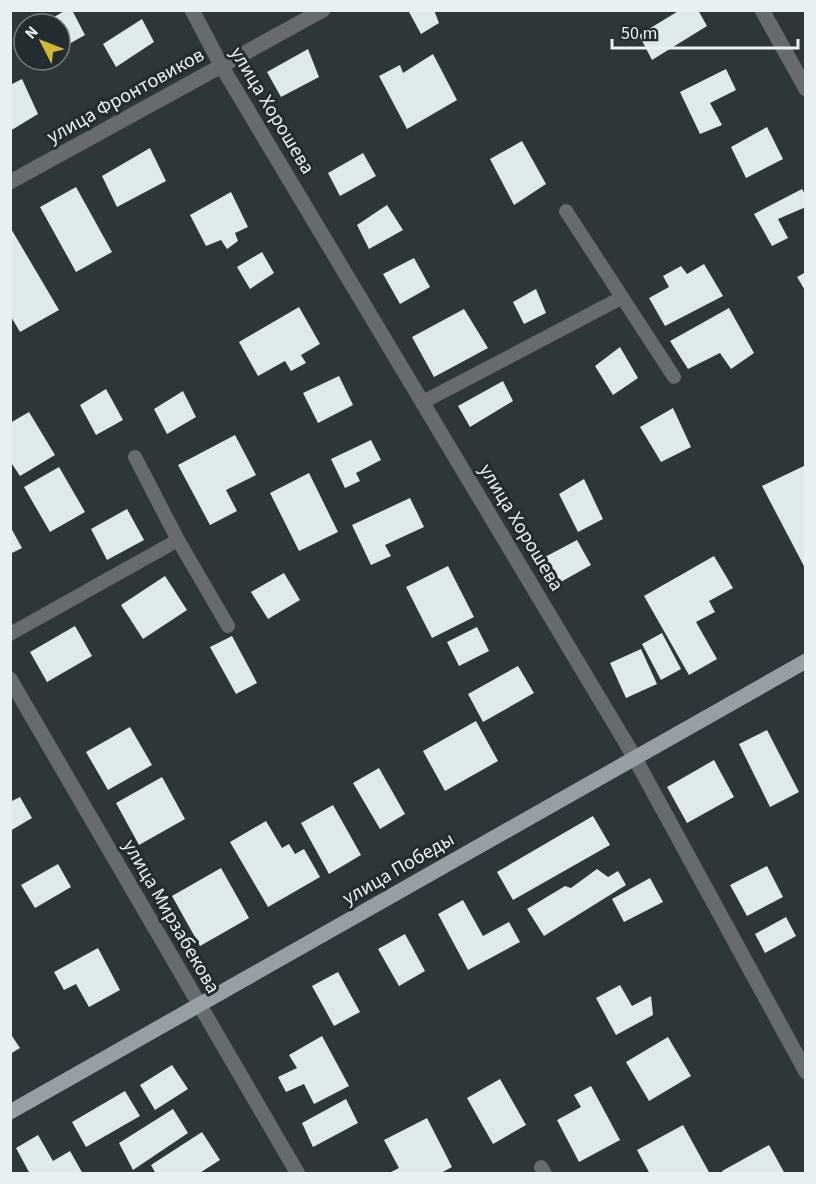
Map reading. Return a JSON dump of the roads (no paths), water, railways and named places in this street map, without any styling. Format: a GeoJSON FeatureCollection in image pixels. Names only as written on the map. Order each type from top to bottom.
{"type":"FeatureCollection","features":[{"type":"Feature","properties":{"kind":"main road","name":"улица Победы"},"geometry":{"type":"LineString","coordinates":[[10,1112],[806,655]]}},
{"type":"Feature","properties":{"kind":"main road","name":"улица Победы"},"geometry":{"type":"LineString","coordinates":[[633,755],[806,661]]}},
{"type":"Feature","properties":{"kind":"main road","name":"улица Победы"},"geometry":{"type":"LineString","coordinates":[[10,1105],[198,1003]]}},
{"type":"Feature","properties":{"kind":"street","name":"улица Хорошева"},"geometry":{"type":"LineString","coordinates":[[192,10],[222,67],[633,755],[806,1072]]}},
{"type":"Feature","properties":{"kind":"street","name":"улица Фронтовиков"},"geometry":{"type":"LineString","coordinates":[[10,182],[323,10]]}},
{"type":"Feature","properties":{"kind":"street"},"geometry":{"type":"LineString","coordinates":[[762,10],[806,89]]}},
{"type":"Feature","properties":{"kind":"street","name":"улица Мирзабекова"},"geometry":{"type":"LineString","coordinates":[[10,679],[298,1173]]}},
{"type":"Feature","properties":{"kind":"lane"},"geometry":{"type":"LineString","coordinates":[[566,211],[674,377]]}},
{"type":"Feature","properties":{"kind":"lane"},"geometry":{"type":"LineString","coordinates":[[423,402],[621,298]]}},
{"type":"Feature","properties":{"kind":"lane"},"geometry":{"type":"LineString","coordinates":[[135,457],[178,540],[228,626]]}},
{"type":"Feature","properties":{"kind":"lane"},"geometry":{"type":"LineString","coordinates":[[10,634],[178,540]]}}]}
